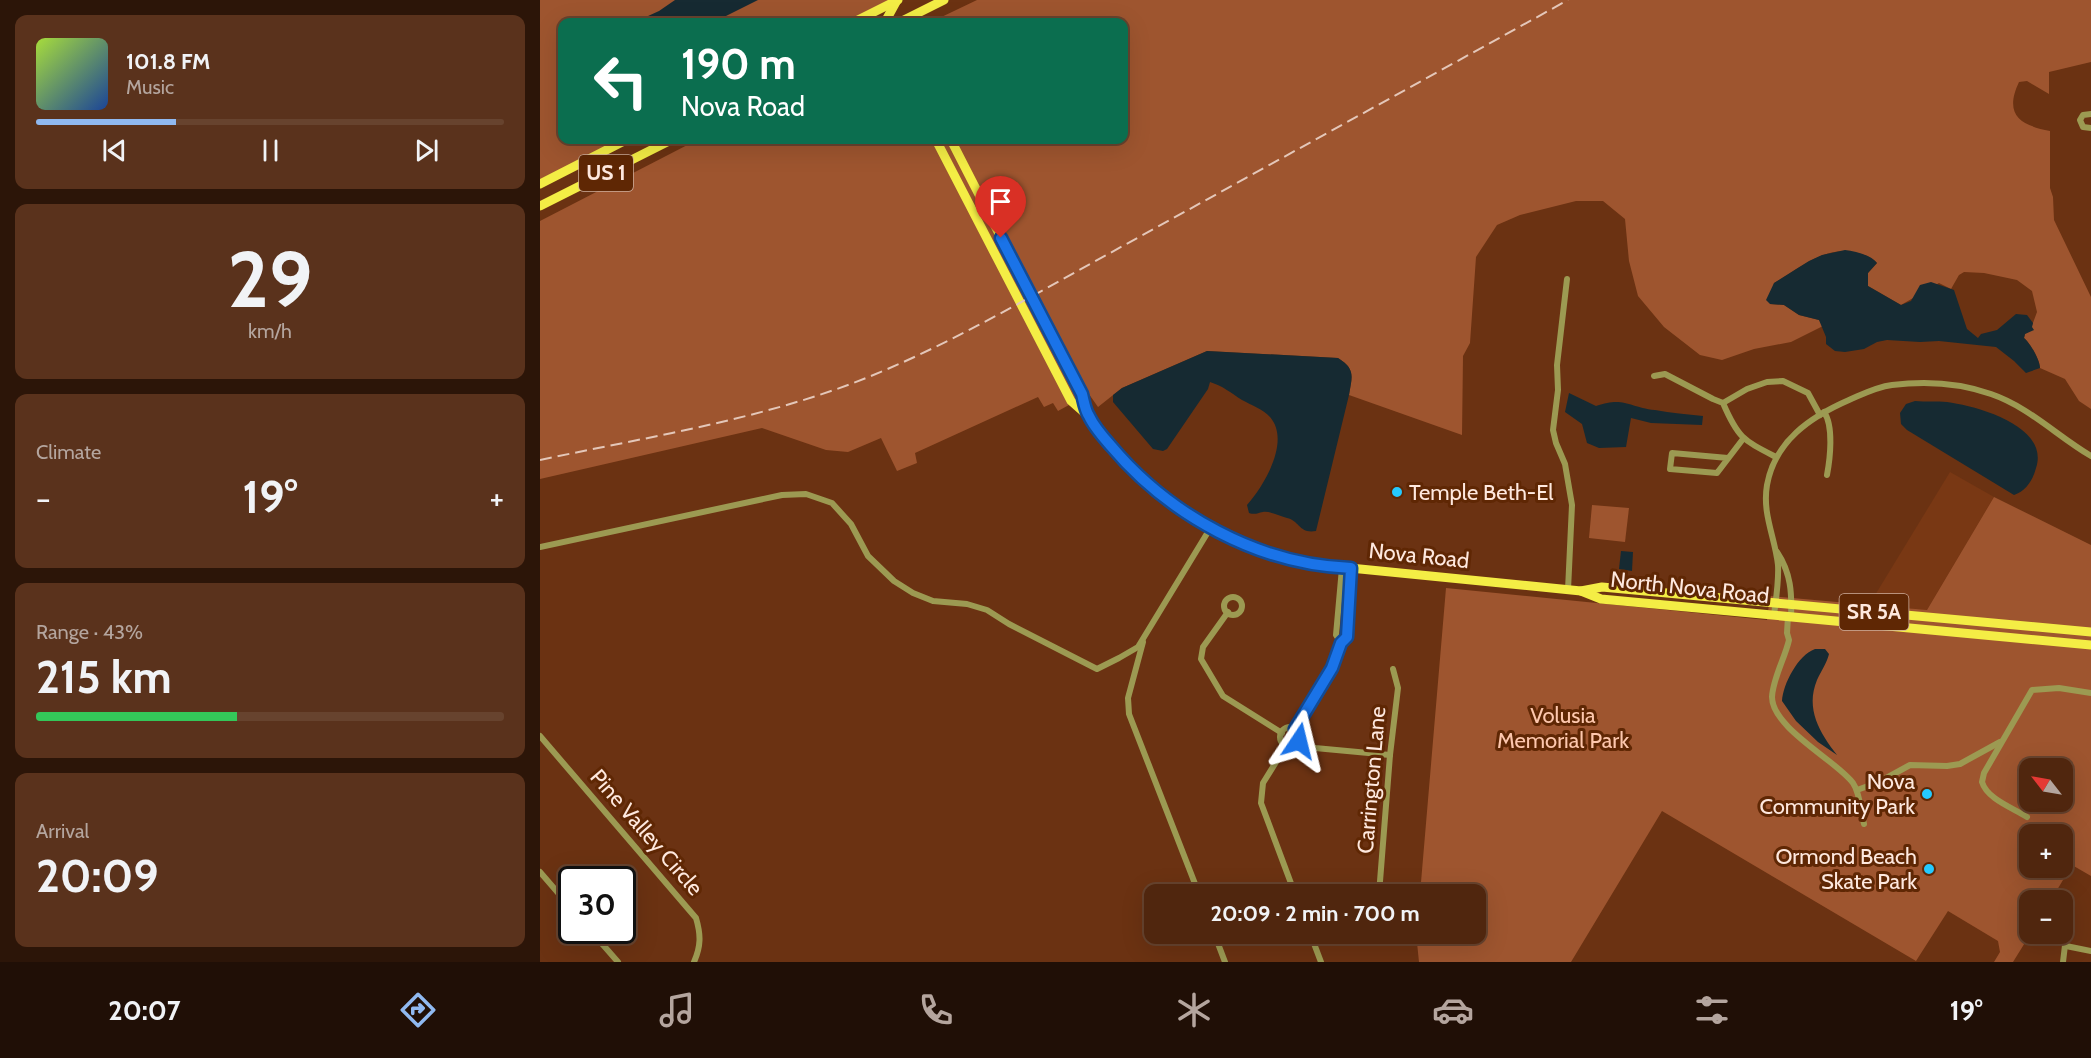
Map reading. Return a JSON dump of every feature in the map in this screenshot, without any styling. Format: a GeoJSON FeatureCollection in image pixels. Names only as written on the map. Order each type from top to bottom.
{"type":"FeatureCollection","features":[{"type":"Feature","properties":{"kind":"main road"},"geometry":{"type":"LineString","coordinates":[[862,18],[898,0]]}},
{"type":"Feature","properties":{"kind":"main road"},"geometry":{"type":"LineString","coordinates":[[887,18],[898,0]]}},
{"type":"Feature","properties":{"kind":"main road"},"geometry":{"type":"LineString","coordinates":[[908,18],[944,0]]}},
{"type":"Feature","properties":{"kind":"main road","name":"US 1"},"geometry":{"type":"LineString","coordinates":[[540,184],[618,144]]}},
{"type":"Feature","properties":{"kind":"main road","name":"US 1"},"geometry":{"type":"LineString","coordinates":[[540,206],[663,144]]}},
{"type":"Feature","properties":{"kind":"main road","name":"Nova Road"},"geometry":{"type":"LineString","coordinates":[[938,144],[1071,401],[1088,416],[1138,475],[1176,506],[1245,544],[1296,561],[1581,591]]}},
{"type":"Feature","properties":{"kind":"main road","name":"Nova Road"},"geometry":{"type":"LineString","coordinates":[[953,144],[1082,394],[1088,416]]}},
{"type":"Feature","properties":{"kind":"main road","name":"North Nova Road"},"geometry":{"type":"LineString","coordinates":[[1581,591],[1602,587],[2091,632]]}},
{"type":"Feature","properties":{"kind":"main road","name":"North Nova Road"},"geometry":{"type":"LineString","coordinates":[[1581,591],[1601,599],[2091,645]]}},
{"type":"Feature","properties":{"kind":"main road"},"geometry":{"type":"LineString","coordinates":[[1906,628],[1918,623],[1924,615]]}},
{"type":"Feature","properties":{"kind":"street"},"geometry":{"type":"LineString","coordinates":[[2091,114],[2083,115],[2080,120],[2083,127],[2091,128]]}},
{"type":"Feature","properties":{"kind":"street"},"geometry":{"type":"LineString","coordinates":[[1567,279],[1557,365],[1558,390],[1553,430],[1565,464],[1572,506],[1568,590]]}},
{"type":"Feature","properties":{"kind":"street"},"geometry":{"type":"LineString","coordinates":[[1654,376],[1665,374],[1723,403],[1743,439],[1776,457]]}},
{"type":"Feature","properties":{"kind":"street"},"geometry":{"type":"LineString","coordinates":[[1723,403],[1747,389],[1767,382],[1783,381],[1808,393],[1822,414],[1829,418],[1827,475]]}},
{"type":"Feature","properties":{"kind":"street"},"geometry":{"type":"LineString","coordinates":[[1774,615],[1778,566],[1765,509],[1767,484],[1776,457],[1783,446],[1801,427],[1822,414],[1871,390],[1892,385],[1920,383],[1969,388],[1990,393],[2016,404],[2091,456]]}},
{"type":"Feature","properties":{"kind":"street"},"geometry":{"type":"LineString","coordinates":[[1728,458],[1672,453],[1670,469],[1717,473],[1743,439]]}},
{"type":"Feature","properties":{"kind":"street"},"geometry":{"type":"LineString","coordinates":[[540,547],[775,496],[806,494],[832,503],[851,524],[868,556],[894,580],[913,592],[933,601],[967,604],[987,610],[1009,624],[1096,669],[1138,647],[1211,527]]}},
{"type":"Feature","properties":{"kind":"street"},"geometry":{"type":"LineString","coordinates":[[1775,549],[1783,561],[1791,586],[1791,604],[1786,633],[1789,639],[1774,689],[1774,705],[1787,724],[1813,750],[1851,781],[1857,790],[1864,824]]}},
{"type":"Feature","properties":{"kind":"street"},"geometry":{"type":"LineString","coordinates":[[1341,643],[1336,636],[1338,607],[1346,568]]}},
{"type":"Feature","properties":{"kind":"street"},"geometry":{"type":"LineString","coordinates":[[1295,729],[1332,668],[1341,643],[1347,637],[1350,608],[1346,568]]}},
{"type":"Feature","properties":{"kind":"street"},"geometry":{"type":"LineString","coordinates":[[1338,607],[1350,608]]}},
{"type":"Feature","properties":{"kind":"street"},"geometry":{"type":"LineString","coordinates":[[1228,612],[1203,647],[1201,659],[1223,696],[1282,733]]}},
{"type":"Feature","properties":{"kind":"street"},"geometry":{"type":"LineString","coordinates":[[1145,636],[1128,698],[1129,714],[1195,884]]}},
{"type":"Feature","properties":{"kind":"street","name":"Carrington Lane"},"geometry":{"type":"LineString","coordinates":[[1380,884],[1398,688],[1393,669]]}},
{"type":"Feature","properties":{"kind":"street"},"geometry":{"type":"LineString","coordinates":[[2027,817],[1996,798],[1982,786],[1982,777],[2032,690],[2059,688],[2091,693]]}},
{"type":"Feature","properties":{"kind":"street"},"geometry":{"type":"LineString","coordinates":[[1288,728],[1295,729],[1299,733],[1299,741],[1295,746],[1286,746],[1281,739],[1282,733],[1288,728]]}},
{"type":"Feature","properties":{"kind":"street","name":"Pine Valley Circle"},"geometry":{"type":"LineString","coordinates":[[540,736],[696,918],[701,933],[700,949],[694,962]]}},
{"type":"Feature","properties":{"kind":"street"},"geometry":{"type":"LineString","coordinates":[[1857,790],[1879,782],[1910,765],[1951,766],[1960,764],[1984,753],[2003,740]]}},
{"type":"Feature","properties":{"kind":"street"},"geometry":{"type":"LineString","coordinates":[[1299,741],[1315,748],[1390,755]]}},
{"type":"Feature","properties":{"kind":"street"},"geometry":{"type":"LineString","coordinates":[[1286,746],[1263,783],[1261,803],[1291,884]]}},
{"type":"Feature","properties":{"kind":"street"},"geometry":{"type":"LineString","coordinates":[[540,872],[558,893]]}},
{"type":"Feature","properties":{"kind":"street"},"geometry":{"type":"LineString","coordinates":[[602,944],[618,962]]}},
{"type":"Feature","properties":{"kind":"street"},"geometry":{"type":"LineString","coordinates":[[1218,944],[1225,962]]}},
{"type":"Feature","properties":{"kind":"street"},"geometry":{"type":"LineString","coordinates":[[1315,944],[1321,962]]}},
{"type":"Feature","properties":{"kind":"street"},"geometry":{"type":"LineString","coordinates":[[2063,962],[2066,946],[2091,951]]}},
{"type":"Feature","properties":{"kind":"shaded area"},"geometry":{"type":"Polygon","coordinates":[[[1950,472],[1994,497],[1927,610],[1869,605],[1950,472]]]}},
{"type":"Feature","properties":{"kind":"green space"},"geometry":{"type":"Polygon","coordinates":[[[540,0],[898,0],[862,18],[558,18],[558,144],[618,144],[540,184],[540,0]]]}},
{"type":"Feature","properties":{"kind":"green space"},"geometry":{"type":"Polygon","coordinates":[[[977,0],[2091,0],[2091,62],[2049,72],[2049,94],[2027,81],[2019,82],[2013,102],[2017,116],[2023,121],[2050,131],[2050,188],[2053,197],[2054,220],[2091,297],[2091,409],[2079,401],[2065,379],[2040,368],[2034,352],[2024,338],[2025,334],[2030,331],[2037,312],[2032,291],[2017,280],[1984,273],[1964,272],[1959,275],[1951,289],[1939,283],[1901,305],[1868,286],[1868,273],[1877,263],[1875,261],[1862,254],[1845,251],[1813,259],[1774,283],[1770,304],[1784,305],[1799,315],[1819,320],[1823,326],[1791,342],[1754,349],[1722,360],[1700,355],[1664,327],[1638,296],[1629,261],[1625,219],[1603,201],[1576,201],[1520,215],[1497,225],[1476,257],[1470,343],[1463,356],[1462,435],[1349,395],[1352,378],[1350,370],[1338,358],[1207,351],[1122,388],[1098,407],[1072,370],[957,144],[1128,144],[1128,18],[939,18],[977,0]]]}},
{"type":"Feature","properties":{"kind":"green space"},"geometry":{"type":"Polygon","coordinates":[[[689,144],[934,144],[1069,405],[1058,411],[1053,403],[1044,407],[1038,397],[915,453],[917,463],[897,471],[881,438],[848,452],[826,450],[762,428],[540,479],[540,221],[689,144]]]}},
{"type":"Feature","properties":{"kind":"green space"},"geometry":{"type":"Polygon","coordinates":[[[942,144],[949,144],[1079,399],[1077,401],[942,144]]]}},
{"type":"Feature","properties":{"kind":"green space","name":"Volusia Memorial Park"},"geometry":{"type":"Polygon","coordinates":[[[1994,497],[2091,545],[2091,876],[2073,866],[2073,824],[2019,824],[2019,878],[2064,878],[2057,890],[2019,890],[2019,944],[2024,944],[2013,962],[1994,962],[2000,952],[1998,941],[1948,911],[1916,961],[1662,811],[1571,962],[1419,962],[1417,944],[1486,944],[1486,884],[1421,884],[1446,588],[1767,620],[1770,596],[1927,610],[1994,497]]]}},
{"type":"Feature","properties":{"kind":"green space"},"geometry":{"type":"Polygon","coordinates":[[[1592,505],[1629,508],[1625,542],[1589,538],[1592,505]]]}},
{"type":"Feature","properties":{"kind":"water"},"geometry":{"type":"Polygon","coordinates":[[[675,0],[758,0],[722,18],[644,18],[675,0]]]}},
{"type":"Feature","properties":{"kind":"water"},"geometry":{"type":"Polygon","coordinates":[[[1845,250],[1874,260],[1877,263],[1868,273],[1868,286],[1901,305],[1911,301],[1920,285],[1931,282],[1954,290],[1967,329],[1978,338],[1981,334],[1997,330],[2016,314],[2027,315],[2033,323],[2034,330],[2025,334],[2024,338],[2034,352],[2040,368],[2026,373],[1996,347],[1939,341],[1887,340],[1864,349],[1835,351],[1826,344],[1826,337],[1819,320],[1799,315],[1784,305],[1770,304],[1766,300],[1774,283],[1809,261],[1822,255],[1845,250]]]}},
{"type":"Feature","properties":{"kind":"water"},"geometry":{"type":"Polygon","coordinates":[[[1207,351],[1338,358],[1348,366],[1352,378],[1349,395],[1316,531],[1306,531],[1291,520],[1272,513],[1249,513],[1247,505],[1261,487],[1273,463],[1278,438],[1276,427],[1270,417],[1260,409],[1210,382],[1208,389],[1167,449],[1163,451],[1153,449],[1113,402],[1113,395],[1122,388],[1207,351]]]}},
{"type":"Feature","properties":{"kind":"water"},"geometry":{"type":"Polygon","coordinates":[[[1569,393],[1596,406],[1620,402],[1646,409],[1703,416],[1702,425],[1651,423],[1631,418],[1626,447],[1599,448],[1587,443],[1582,424],[1565,412],[1569,393]]]}},
{"type":"Feature","properties":{"kind":"water"},"geometry":{"type":"Polygon","coordinates":[[[1915,401],[1947,402],[1976,408],[2008,421],[2022,430],[2032,441],[2037,453],[2033,477],[2022,491],[2014,495],[1907,430],[1901,424],[1900,413],[1906,404],[1915,401]]]}},
{"type":"Feature","properties":{"kind":"water"},"geometry":{"type":"Polygon","coordinates":[[[1621,551],[1633,552],[1632,571],[1619,569],[1621,551]]]}},
{"type":"Feature","properties":{"kind":"water"},"geometry":{"type":"Polygon","coordinates":[[[1815,649],[1825,649],[1829,654],[1814,691],[1814,711],[1820,729],[1837,755],[1818,742],[1796,721],[1782,701],[1792,671],[1803,657],[1815,649]]]}},
{"type":"Feature","properties":{"kind":"railway"},"geometry":{"type":"LineString","coordinates":[[540,460],[688,430],[762,412],[834,390],[904,362],[1016,305],[1568,0]]}},
{"type":"Feature","properties":{"kind":"place","name":"Temple Beth-El"},"geometry":{"type":"Point","coordinates":[1397,492]}},
{"type":"Feature","properties":{"kind":"place","name":"Nova Community Park"},"geometry":{"type":"Point","coordinates":[1927,794]}},
{"type":"Feature","properties":{"kind":"place","name":"Ormond Beach Skate Park"},"geometry":{"type":"Point","coordinates":[1929,869]}},
{"type":"Feature","properties":{"kind":"route"},"geometry":{"type":"LineString","coordinates":[[1001,238],[1082,394],[1088,416],[1138,475],[1200,522],[1245,544],[1296,561],[1351,568],[1347,637],[1341,643],[1332,668],[1295,729],[1299,733],[1299,741]]}}]}
